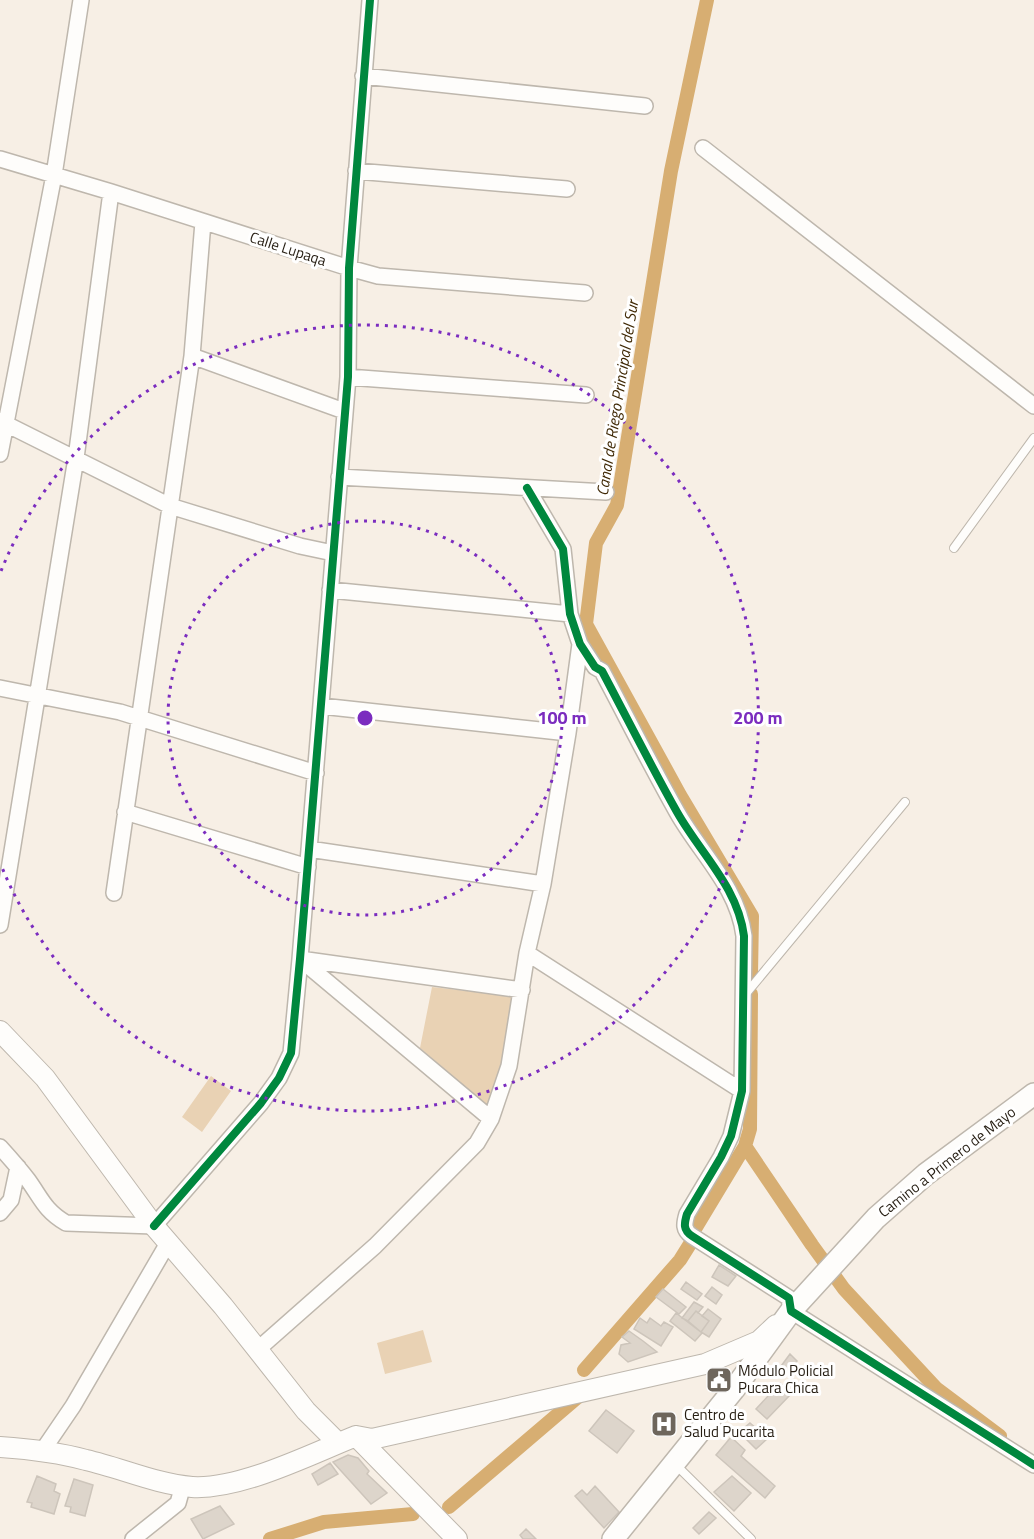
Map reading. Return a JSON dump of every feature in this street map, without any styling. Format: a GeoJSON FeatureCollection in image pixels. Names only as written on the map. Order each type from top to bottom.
{"type":"FeatureCollection","features":[{"type":"Feature","properties":{"kind":"main road","name":"Camino a Primero de Mayo"},"geometry":{"type":"LineString","coordinates":[[613,1539],[735,1388],[791,1311],[876,1218],[926,1174],[1034,1094]]}},
{"type":"Feature","properties":{"kind":"street"},"geometry":{"type":"LineString","coordinates":[[0,454],[3,422],[54,175],[81,0]]}},
{"type":"Feature","properties":{"kind":"street"},"geometry":{"type":"LineString","coordinates":[[154,1227],[261,1103],[279,1078],[291,1053],[348,377],[349,268],[369,0]]}},
{"type":"Feature","properties":{"kind":"street"},"geometry":{"type":"LineString","coordinates":[[363,76],[645,106]]}},
{"type":"Feature","properties":{"kind":"street"},"geometry":{"type":"LineString","coordinates":[[703,148],[1034,406]]}},
{"type":"Feature","properties":{"kind":"street","name":"Calle Lupaqa"},"geometry":{"type":"LineString","coordinates":[[0,159],[378,276],[585,293]]}},
{"type":"Feature","properties":{"kind":"street"},"geometry":{"type":"LineString","coordinates":[[356,171],[567,189]]}},
{"type":"Feature","properties":{"kind":"street"},"geometry":{"type":"LineString","coordinates":[[0,926],[76,458],[111,192]]}},
{"type":"Feature","properties":{"kind":"street"},"geometry":{"type":"LineString","coordinates":[[114,893],[192,356],[203,222]]}},
{"type":"Feature","properties":{"kind":"street"},"geometry":{"type":"LineString","coordinates":[[192,356],[344,411]]}},
{"type":"Feature","properties":{"kind":"street"},"geometry":{"type":"LineString","coordinates":[[348,377],[586,394]]}},
{"type":"Feature","properties":{"kind":"street"},"geometry":{"type":"LineString","coordinates":[[3,422],[170,506],[300,546],[333,553]]}},
{"type":"Feature","properties":{"kind":"street"},"geometry":{"type":"LineString","coordinates":[[339,477],[606,492]]}},
{"type":"Feature","properties":{"kind":"street"},"geometry":{"type":"LineString","coordinates":[[527,488],[563,549],[570,614],[580,644],[595,667],[602,671],[678,814],[731,894],[742,921],[744,936],[742,1091],[731,1136],[687,1214],[685,1229],[692,1236],[789,1298],[791,1311],[1034,1465]]}},
{"type":"Feature","properties":{"kind":"street"},"geometry":{"type":"LineString","coordinates":[[330,590],[570,614]]}},
{"type":"Feature","properties":{"kind":"street"},"geometry":{"type":"LineString","coordinates":[[257,1350],[375,1246],[477,1143],[491,1119],[509,1066],[527,953],[543,884],[580,644]]}},
{"type":"Feature","properties":{"kind":"street"},"geometry":{"type":"LineString","coordinates":[[0,688],[120,712],[316,773]]}},
{"type":"Feature","properties":{"kind":"street"},"geometry":{"type":"LineString","coordinates":[[321,706],[568,733]]}},
{"type":"Feature","properties":{"kind":"street"},"geometry":{"type":"LineString","coordinates":[[125,812],[308,867]]}},
{"type":"Feature","properties":{"kind":"street"},"geometry":{"type":"LineString","coordinates":[[309,849],[543,884]]}},
{"type":"Feature","properties":{"kind":"street"},"geometry":{"type":"LineString","coordinates":[[527,953],[742,1091]]}},
{"type":"Feature","properties":{"kind":"street"},"geometry":{"type":"LineString","coordinates":[[300,959],[522,990]]}},
{"type":"Feature","properties":{"kind":"street"},"geometry":{"type":"LineString","coordinates":[[300,959],[491,1119]]}},
{"type":"Feature","properties":{"kind":"street"},"geometry":{"type":"LineString","coordinates":[[0,1031],[45,1078],[154,1227],[223,1306],[306,1411],[338,1443]]}},
{"type":"Feature","properties":{"kind":"street"},"geometry":{"type":"LineString","coordinates":[[0,1147],[18,1167],[46,1208],[66,1223],[154,1227]]}},
{"type":"Feature","properties":{"kind":"street"},"geometry":{"type":"LineString","coordinates":[[0,1213],[11,1200],[18,1167]]}},
{"type":"Feature","properties":{"kind":"street"},"geometry":{"type":"LineString","coordinates":[[43,1450],[73,1406],[168,1243]]}},
{"type":"Feature","properties":{"kind":"street"},"geometry":{"type":"LineString","coordinates":[[0,1447],[43,1450],[192,1487],[222,1485],[243,1480],[356,1436],[372,1438],[705,1364],[759,1341],[791,1311]]}},
{"type":"Feature","properties":{"kind":"street"},"geometry":{"type":"LineString","coordinates":[[356,1436],[457,1539]]}},
{"type":"Feature","properties":{"kind":"street"},"geometry":{"type":"LineString","coordinates":[[133,1539],[178,1503],[183,1485]]}},
{"type":"Feature","properties":{"kind":"lane"},"geometry":{"type":"LineString","coordinates":[[954,548],[1034,438]]}},
{"type":"Feature","properties":{"kind":"lane"},"geometry":{"type":"LineString","coordinates":[[743,998],[904,802]]}},
{"type":"Feature","properties":{"kind":"lane"},"geometry":{"type":"LineString","coordinates":[[675,1464],[752,1539]]}},
{"type":"Feature","properties":{"kind":"shaded area"},"geometry":{"type":"Polygon","coordinates":[[[432,987],[512,996],[502,1070],[488,1107],[420,1048],[432,987]]]}},
{"type":"Feature","properties":{"kind":"shaded area"},"geometry":{"type":"Polygon","coordinates":[[[211,1076],[231,1091],[202,1132],[182,1117],[211,1076]]]}},
{"type":"Feature","properties":{"kind":"shaded area"},"geometry":{"type":"Polygon","coordinates":[[[423,1330],[432,1362],[385,1374],[377,1343],[423,1330]]]}},
{"type":"Feature","properties":{"kind":"building"},"geometry":{"type":"Polygon","coordinates":[[[719,1265],[736,1276],[728,1286],[712,1277],[719,1265]]]}},
{"type":"Feature","properties":{"kind":"building"},"geometry":{"type":"Polygon","coordinates":[[[686,1282],[702,1294],[697,1300],[681,1289],[686,1282]]]}},
{"type":"Feature","properties":{"kind":"building"},"geometry":{"type":"Polygon","coordinates":[[[712,1287],[722,1295],[716,1304],[705,1296],[712,1287]]]}},
{"type":"Feature","properties":{"kind":"building"},"geometry":{"type":"Polygon","coordinates":[[[663,1289],[686,1307],[679,1314],[656,1297],[663,1289]]]}},
{"type":"Feature","properties":{"kind":"building"},"geometry":{"type":"Polygon","coordinates":[[[694,1302],[703,1307],[698,1313],[696,1311],[688,1321],[682,1318],[694,1302]]]}},
{"type":"Feature","properties":{"kind":"building"},"geometry":{"type":"Polygon","coordinates":[[[708,1309],[721,1319],[709,1337],[701,1332],[709,1321],[702,1316],[708,1309]]]}},
{"type":"Feature","properties":{"kind":"building"},"geometry":{"type":"Polygon","coordinates":[[[696,1311],[709,1321],[701,1332],[688,1321],[696,1311]]]}},
{"type":"Feature","properties":{"kind":"building"},"geometry":{"type":"Polygon","coordinates":[[[676,1313],[702,1333],[695,1341],[670,1321],[676,1313]]]}},
{"type":"Feature","properties":{"kind":"building"},"geometry":{"type":"Polygon","coordinates":[[[640,1318],[647,1323],[650,1318],[661,1326],[664,1322],[673,1327],[661,1346],[634,1329],[640,1318]]]}},
{"type":"Feature","properties":{"kind":"building"},"geometry":{"type":"Polygon","coordinates":[[[629,1331],[657,1352],[628,1362],[619,1354],[621,1345],[630,1343],[622,1337],[629,1331]]]}},
{"type":"Feature","properties":{"kind":"building"},"geometry":{"type":"Polygon","coordinates":[[[790,1354],[797,1361],[782,1378],[776,1373],[790,1354]]]}},
{"type":"Feature","properties":{"kind":"building"},"geometry":{"type":"Polygon","coordinates":[[[725,1372],[726,1385],[712,1386],[711,1373],[725,1372]]]}},
{"type":"Feature","properties":{"kind":"building"},"geometry":{"type":"Polygon","coordinates":[[[780,1383],[791,1394],[767,1419],[756,1409],[780,1383]]]}},
{"type":"Feature","properties":{"kind":"building"},"geometry":{"type":"Polygon","coordinates":[[[606,1410],[634,1431],[617,1453],[589,1431],[606,1410]]]}},
{"type":"Feature","properties":{"kind":"building"},"geometry":{"type":"Polygon","coordinates":[[[750,1423],[768,1438],[756,1449],[739,1432],[750,1423]]]}},
{"type":"Feature","properties":{"kind":"building"},"geometry":{"type":"Polygon","coordinates":[[[731,1437],[745,1450],[741,1456],[775,1486],[765,1498],[716,1455],[731,1437]]]}},
{"type":"Feature","properties":{"kind":"building"},"geometry":{"type":"Polygon","coordinates":[[[348,1455],[358,1458],[369,1471],[367,1474],[387,1493],[371,1504],[333,1462],[348,1455]]]}},
{"type":"Feature","properties":{"kind":"building"},"geometry":{"type":"Polygon","coordinates":[[[330,1463],[338,1474],[318,1485],[312,1474],[330,1463]]]}},
{"type":"Feature","properties":{"kind":"building"},"geometry":{"type":"Polygon","coordinates":[[[37,1476],[56,1484],[54,1491],[60,1494],[54,1514],[31,1507],[32,1503],[27,1502],[37,1476]]]}},
{"type":"Feature","properties":{"kind":"building"},"geometry":{"type":"Polygon","coordinates":[[[732,1476],[751,1493],[734,1511],[714,1492],[732,1476]]]}},
{"type":"Feature","properties":{"kind":"building"},"geometry":{"type":"Polygon","coordinates":[[[74,1479],[93,1485],[85,1516],[70,1512],[71,1507],[65,1506],[74,1479]]]}},
{"type":"Feature","properties":{"kind":"building"},"geometry":{"type":"Polygon","coordinates":[[[595,1486],[619,1512],[604,1528],[575,1496],[582,1490],[587,1495],[595,1486]]]}},
{"type":"Feature","properties":{"kind":"building"},"geometry":{"type":"Polygon","coordinates":[[[220,1506],[234,1524],[203,1539],[191,1519],[220,1506]]]}},
{"type":"Feature","properties":{"kind":"building"},"geometry":{"type":"Polygon","coordinates":[[[709,1512],[716,1518],[699,1534],[693,1528],[709,1512]]]}},
{"type":"Feature","properties":{"kind":"building"},"geometry":{"type":"Polygon","coordinates":[[[526,1529],[536,1539],[523,1539],[520,1535],[526,1529]]]}},
{"type":"Feature","properties":{"kind":"waterway","name":"Canal de Riego Principal del Sur"},"geometry":{"type":"LineString","coordinates":[[707,0],[671,171],[617,505],[596,543],[586,624],[680,795],[752,916],[751,974]]}},
{"type":"Feature","properties":{"kind":"waterway","name":"Canal de Riego Principal del Sur"},"geometry":{"type":"LineString","coordinates":[[751,994],[750,1129],[745,1146],[844,1289],[936,1388],[1000,1436]]}},
{"type":"Feature","properties":{"kind":"waterway"},"geometry":{"type":"LineString","coordinates":[[584,1370],[680,1260],[690,1244],[695,1229],[745,1146]]}},
{"type":"Feature","properties":{"kind":"waterway"},"geometry":{"type":"LineString","coordinates":[[449,1507],[578,1397]]}},
{"type":"Feature","properties":{"kind":"waterway"},"geometry":{"type":"LineString","coordinates":[[270,1539],[324,1522],[413,1514]]}},
{"type":"Feature","properties":{"kind":"cycle path"},"geometry":{"type":"LineString","coordinates":[[154,1226],[261,1103],[279,1078],[291,1053],[348,377],[349,268],[370,0]]}},
{"type":"Feature","properties":{"kind":"cycle path"},"geometry":{"type":"LineString","coordinates":[[527,488],[563,549],[570,614],[580,644],[595,667],[602,671],[677,812],[726,886],[740,918],[744,936],[742,1091],[731,1136],[687,1214],[686,1229],[689,1234],[789,1298],[791,1311],[1034,1465]]}},
{"type":"Feature","properties":{"kind":"place","name":"Módulo Policial Pucara Chica"},"geometry":{"type":"Point","coordinates":[719,1380]}},
{"type":"Feature","properties":{"kind":"place","name":"Centro de Salud Pucarita"},"geometry":{"type":"Point","coordinates":[664,1424]}}]}
